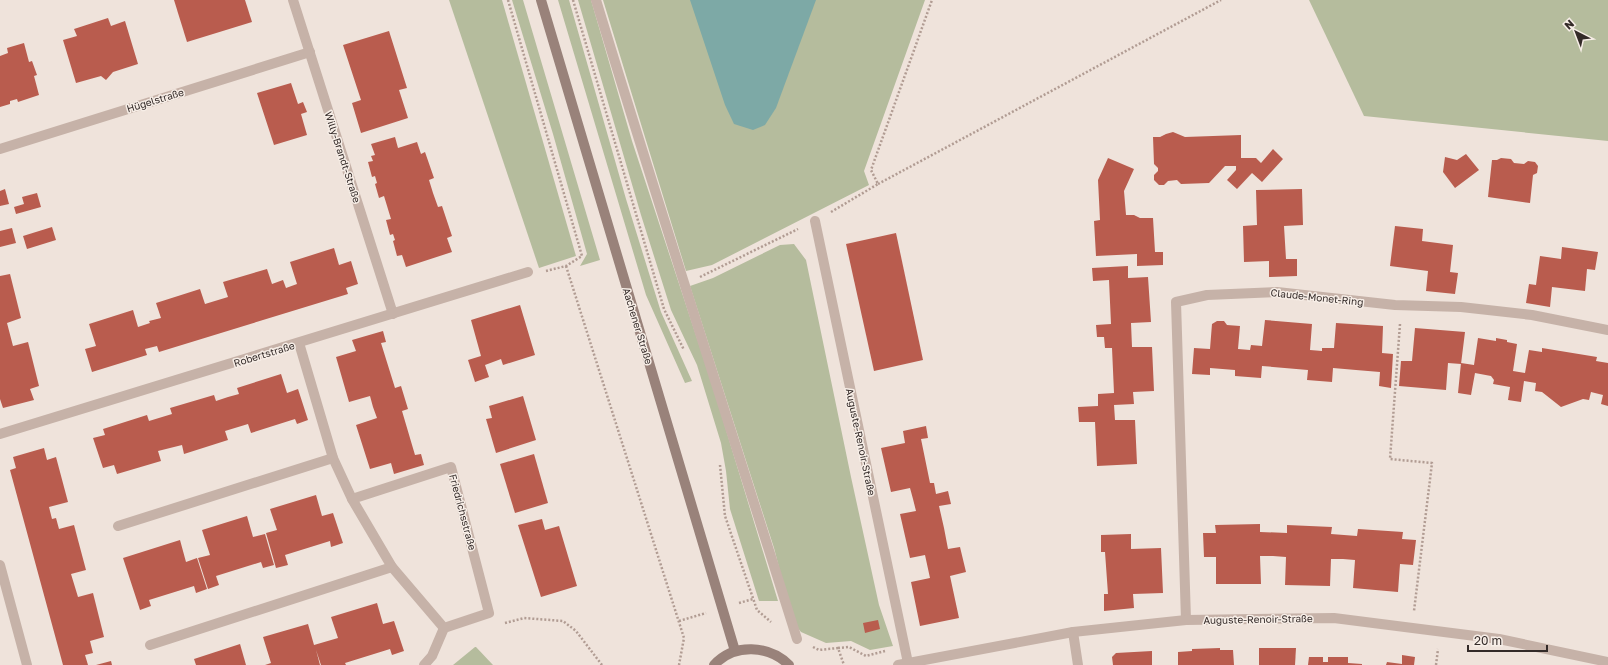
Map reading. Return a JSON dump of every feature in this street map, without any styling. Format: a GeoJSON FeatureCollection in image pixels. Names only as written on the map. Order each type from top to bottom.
{"type":"FeatureCollection","features":[{"type":"Feature","properties":{"kind":"main road","name":"Aachener Straße"},"geometry":{"type":"LineString","coordinates":[[541,0],[734,651]]}},
{"type":"Feature","properties":{"kind":"main road"},"geometry":{"type":"LineString","coordinates":[[714,665],[719,660],[734,651],[751,649],[768,651],[783,659],[789,665]]}},
{"type":"Feature","properties":{"kind":"street","name":"Willy-Brandt-Straße"},"geometry":{"type":"LineString","coordinates":[[293,0],[393,314]]}},
{"type":"Feature","properties":{"kind":"street"},"geometry":{"type":"LineString","coordinates":[[596,0],[652,186],[797,639]]}},
{"type":"Feature","properties":{"kind":"street","name":"Hügelstraße"},"geometry":{"type":"LineString","coordinates":[[0,149],[310,52]]}},
{"type":"Feature","properties":{"kind":"street","name":"Auguste-Renoir-Straße"},"geometry":{"type":"LineString","coordinates":[[815,221],[904,646],[903,664],[1073,632],[1186,620],[1334,618],[1499,640],[1608,662]]}},
{"type":"Feature","properties":{"kind":"street","name":"Robertstraße"},"geometry":{"type":"LineString","coordinates":[[0,434],[528,272]]}},
{"type":"Feature","properties":{"kind":"street","name":"Claude-Monet-Ring"},"geometry":{"type":"LineString","coordinates":[[1186,620],[1176,302],[1206,295],[1277,292],[1395,306],[1461,307],[1532,315],[1608,330]]}},
{"type":"Feature","properties":{"kind":"street"},"geometry":{"type":"LineString","coordinates":[[299,343],[333,458],[352,499],[392,567],[444,628]]}},
{"type":"Feature","properties":{"kind":"street"},"geometry":{"type":"LineString","coordinates":[[118,526],[333,458]]}},
{"type":"Feature","properties":{"kind":"street","name":"Friedrichsstraße"},"geometry":{"type":"LineString","coordinates":[[352,499],[451,467],[489,613]]}},
{"type":"Feature","properties":{"kind":"street"},"geometry":{"type":"LineString","coordinates":[[0,565],[27,665]]}},
{"type":"Feature","properties":{"kind":"street"},"geometry":{"type":"LineString","coordinates":[[150,645],[392,567]]}},
{"type":"Feature","properties":{"kind":"street"},"geometry":{"type":"LineString","coordinates":[[424,665],[432,656],[444,628],[489,613]]}},
{"type":"Feature","properties":{"kind":"street"},"geometry":{"type":"LineString","coordinates":[[1073,632],[1078,665]]}},
{"type":"Feature","properties":{"kind":"path"},"geometry":{"type":"LineString","coordinates":[[508,0],[582,256],[566,266],[684,638],[679,665]]}},
{"type":"Feature","properties":{"kind":"path"},"geometry":{"type":"LineString","coordinates":[[573,0],[664,309],[686,354]]}},
{"type":"Feature","properties":{"kind":"path"},"geometry":{"type":"LineString","coordinates":[[878,184],[871,170],[932,0]]}},
{"type":"Feature","properties":{"kind":"path"},"geometry":{"type":"LineString","coordinates":[[684,283],[710,273],[781,236],[815,221],[878,184],[1222,0]]}},
{"type":"Feature","properties":{"kind":"path"},"geometry":{"type":"LineString","coordinates":[[1395,306],[1400,321],[1390,459],[1432,463],[1412,628]]}},
{"type":"Feature","properties":{"kind":"path"},"geometry":{"type":"LineString","coordinates":[[489,613],[499,625],[524,618],[563,621],[576,631],[602,665]]}},
{"type":"Feature","properties":{"kind":"path"},"geometry":{"type":"LineString","coordinates":[[838,648],[850,647],[866,656],[904,646]]}},
{"type":"Feature","properties":{"kind":"green space"},"geometry":{"type":"Polygon","coordinates":[[[449,0],[502,0],[576,256],[539,268],[449,0]]]}},
{"type":"Feature","properties":{"kind":"green space"},"geometry":{"type":"Polygon","coordinates":[[[512,0],[523,0],[600,260],[580,266],[587,254],[553,134],[512,0]]]}},
{"type":"Feature","properties":{"kind":"green space"},"geometry":{"type":"Polygon","coordinates":[[[558,0],[569,0],[626,199],[661,312],[692,381],[685,383],[646,295],[558,0]]]}},
{"type":"Feature","properties":{"kind":"green space"},"geometry":{"type":"Polygon","coordinates":[[[578,0],[591,0],[632,141],[713,387],[778,601],[759,601],[730,509],[721,443],[697,365],[671,310],[641,215],[578,0]]]}},
{"type":"Feature","properties":{"kind":"green space"},"geometry":{"type":"Polygon","coordinates":[[[603,0],[925,0],[864,171],[869,185],[712,265],[686,271],[603,0]]]}},
{"type":"Feature","properties":{"kind":"green space"},"geometry":{"type":"Polygon","coordinates":[[[1309,0],[1608,0],[1608,141],[1364,116],[1309,0]]]}},
{"type":"Feature","properties":{"kind":"green space"},"geometry":{"type":"Polygon","coordinates":[[[794,244],[806,260],[879,605],[893,646],[870,650],[851,641],[826,643],[801,632],[793,622],[774,548],[690,286],[713,278],[780,245],[794,244]]]}},
{"type":"Feature","properties":{"kind":"green space"},"geometry":{"type":"Polygon","coordinates":[[[475,647],[493,665],[453,665],[475,647]]]}},
{"type":"Feature","properties":{"kind":"water"},"geometry":{"type":"Polygon","coordinates":[[[690,0],[816,0],[776,108],[765,125],[753,130],[734,124],[725,105],[690,0]]]}},
{"type":"Feature","properties":{"kind":"building"},"geometry":{"type":"Polygon","coordinates":[[[174,0],[245,0],[252,22],[187,42],[174,0]]]}},
{"type":"Feature","properties":{"kind":"building"},"geometry":{"type":"Polygon","coordinates":[[[108,18],[111,26],[125,21],[138,64],[113,72],[106,80],[101,76],[76,83],[63,40],[77,36],[74,29],[108,18]]]}},
{"type":"Feature","properties":{"kind":"building"},"geometry":{"type":"Polygon","coordinates":[[[389,31],[407,88],[399,90],[408,118],[361,133],[352,103],[361,100],[343,45],[389,31]]]}},
{"type":"Feature","properties":{"kind":"building"},"geometry":{"type":"Polygon","coordinates":[[[24,43],[29,62],[32,61],[37,75],[34,76],[39,95],[18,102],[17,99],[10,101],[10,104],[0,107],[0,56],[8,53],[7,48],[24,43]]]}},
{"type":"Feature","properties":{"kind":"building"},"geometry":{"type":"Polygon","coordinates":[[[291,83],[298,104],[303,102],[307,112],[301,114],[307,135],[274,145],[257,93],[291,83]]]}},
{"type":"Feature","properties":{"kind":"building"},"geometry":{"type":"Polygon","coordinates":[[[1173,132],[1185,137],[1241,135],[1241,158],[1256,158],[1261,163],[1273,149],[1283,159],[1262,182],[1252,173],[1237,189],[1227,180],[1236,170],[1236,166],[1225,166],[1209,183],[1181,184],[1177,180],[1168,181],[1164,185],[1159,185],[1154,180],[1154,175],[1158,171],[1158,168],[1154,164],[1153,137],[1160,137],[1173,132]]]}},
{"type":"Feature","properties":{"kind":"building"},"geometry":{"type":"Polygon","coordinates":[[[395,137],[398,148],[417,142],[421,154],[425,152],[434,178],[429,180],[433,193],[438,207],[442,206],[452,236],[447,238],[452,252],[406,267],[402,255],[397,256],[393,241],[395,240],[393,234],[390,235],[386,220],[391,219],[384,196],[379,198],[375,184],[377,183],[375,176],[372,177],[368,162],[373,161],[371,156],[375,155],[371,144],[395,137]]]}},
{"type":"Feature","properties":{"kind":"building"},"geometry":{"type":"Polygon","coordinates":[[[1466,154],[1479,170],[1455,188],[1443,172],[1445,157],[1457,160],[1466,154]]]}},
{"type":"Feature","properties":{"kind":"building"},"geometry":{"type":"Polygon","coordinates":[[[1108,158],[1134,169],[1124,191],[1126,215],[1134,215],[1140,218],[1153,218],[1155,252],[1163,252],[1163,265],[1137,266],[1137,254],[1096,256],[1094,221],[1100,220],[1098,180],[1108,158]]]}},
{"type":"Feature","properties":{"kind":"building"},"geometry":{"type":"Polygon","coordinates":[[[1501,158],[1511,159],[1514,163],[1524,164],[1528,161],[1535,162],[1538,166],[1537,173],[1533,175],[1530,203],[1488,197],[1492,160],[1501,158]]]}},
{"type":"Feature","properties":{"kind":"building"},"geometry":{"type":"Polygon","coordinates":[[[5,189],[9,204],[0,206],[0,191],[5,189]]]}},
{"type":"Feature","properties":{"kind":"building"},"geometry":{"type":"Polygon","coordinates":[[[1302,189],[1303,225],[1284,226],[1286,259],[1297,259],[1297,276],[1269,277],[1269,261],[1244,262],[1243,226],[1257,225],[1256,190],[1302,189]]]}},
{"type":"Feature","properties":{"kind":"building"},"geometry":{"type":"Polygon","coordinates":[[[37,193],[41,207],[16,214],[14,207],[24,204],[22,197],[37,193]]]}},
{"type":"Feature","properties":{"kind":"building"},"geometry":{"type":"Polygon","coordinates":[[[1395,226],[1423,229],[1422,241],[1453,245],[1450,272],[1458,273],[1455,294],[1426,291],[1428,271],[1390,266],[1395,226]]]}},
{"type":"Feature","properties":{"kind":"building"},"geometry":{"type":"Polygon","coordinates":[[[52,227],[56,240],[27,249],[23,236],[52,227]]]}},
{"type":"Feature","properties":{"kind":"building"},"geometry":{"type":"Polygon","coordinates":[[[12,228],[16,243],[0,247],[0,231],[12,228]]]}},
{"type":"Feature","properties":{"kind":"building"},"geometry":{"type":"Polygon","coordinates":[[[896,233],[923,360],[874,371],[846,244],[896,233]]]}},
{"type":"Feature","properties":{"kind":"building"},"geometry":{"type":"Polygon","coordinates":[[[1562,247],[1598,252],[1595,270],[1587,269],[1585,291],[1552,287],[1550,307],[1526,303],[1529,284],[1536,285],[1540,256],[1561,259],[1562,247]]]}},
{"type":"Feature","properties":{"kind":"building"},"geometry":{"type":"Polygon","coordinates":[[[334,248],[339,265],[351,261],[358,284],[346,288],[348,294],[159,352],[157,346],[145,349],[147,355],[92,372],[85,349],[96,346],[89,324],[133,310],[138,327],[150,323],[149,321],[161,318],[156,303],[200,289],[205,304],[228,297],[223,282],[267,269],[272,284],[283,280],[286,288],[297,284],[290,262],[334,248]]]}},
{"type":"Feature","properties":{"kind":"building"},"geometry":{"type":"Polygon","coordinates":[[[1128,266],[1128,278],[1148,277],[1151,322],[1131,323],[1132,347],[1152,347],[1154,391],[1133,392],[1134,404],[1114,405],[1115,420],[1135,420],[1137,464],[1097,466],[1095,422],[1079,422],[1078,407],[1098,406],[1098,394],[1114,393],[1112,348],[1105,348],[1104,337],[1097,337],[1096,325],[1111,324],[1109,280],[1093,281],[1092,268],[1128,266]]]}},
{"type":"Feature","properties":{"kind":"building"},"geometry":{"type":"Polygon","coordinates":[[[10,274],[21,318],[7,323],[13,346],[28,342],[39,386],[30,389],[34,400],[3,408],[0,399],[0,276],[10,274]]]}},
{"type":"Feature","properties":{"kind":"building"},"geometry":{"type":"Polygon","coordinates":[[[520,305],[535,355],[503,365],[501,359],[485,365],[489,377],[475,382],[468,360],[481,356],[471,320],[520,305]]]}},
{"type":"Feature","properties":{"kind":"building"},"geometry":{"type":"Polygon","coordinates":[[[1265,320],[1312,324],[1310,350],[1322,351],[1322,348],[1334,348],[1336,323],[1383,326],[1382,353],[1393,354],[1391,388],[1379,386],[1380,372],[1333,368],[1332,382],[1307,380],[1308,370],[1262,366],[1261,378],[1235,376],[1235,370],[1210,368],[1210,375],[1192,374],[1194,348],[1210,349],[1212,324],[1217,321],[1224,321],[1227,325],[1240,326],[1238,349],[1250,350],[1251,345],[1262,346],[1265,320]]]}},
{"type":"Feature","properties":{"kind":"building"},"geometry":{"type":"Polygon","coordinates":[[[1415,328],[1465,332],[1461,364],[1448,363],[1446,390],[1399,386],[1401,361],[1412,361],[1415,328]]]}},
{"type":"Feature","properties":{"kind":"building"},"geometry":{"type":"Polygon","coordinates":[[[383,331],[386,342],[381,343],[395,388],[401,386],[408,409],[402,411],[415,455],[421,454],[424,465],[394,474],[391,463],[370,469],[356,425],[377,418],[370,396],[349,402],[336,357],[356,351],[352,340],[383,331]]]}},
{"type":"Feature","properties":{"kind":"building"},"geometry":{"type":"Polygon","coordinates":[[[1478,338],[1496,341],[1496,338],[1517,344],[1513,371],[1525,373],[1529,350],[1542,352],[1542,348],[1597,357],[1596,361],[1608,363],[1608,406],[1601,404],[1603,395],[1591,392],[1589,400],[1583,399],[1561,407],[1542,392],[1535,391],[1536,383],[1524,381],[1521,402],[1508,400],[1510,387],[1493,384],[1494,380],[1491,376],[1475,373],[1471,395],[1458,393],[1461,363],[1474,365],[1478,338]]]}},
{"type":"Feature","properties":{"kind":"building"},"geometry":{"type":"Polygon","coordinates":[[[281,374],[287,393],[298,389],[308,420],[297,424],[295,419],[251,433],[248,424],[225,431],[228,440],[184,454],[182,445],[158,451],[161,461],[117,474],[114,465],[103,468],[93,438],[105,435],[103,429],[147,415],[149,421],[172,414],[170,408],[214,395],[216,401],[239,394],[237,388],[281,374]]]}},
{"type":"Feature","properties":{"kind":"building"},"geometry":{"type":"Polygon","coordinates":[[[523,396],[536,440],[496,453],[486,419],[492,418],[489,406],[523,396]]]}},
{"type":"Feature","properties":{"kind":"building"},"geometry":{"type":"Polygon","coordinates":[[[926,426],[928,438],[921,439],[930,483],[934,483],[936,494],[948,491],[951,504],[939,506],[948,549],[960,547],[966,572],[950,576],[959,618],[920,626],[911,582],[930,578],[925,555],[910,558],[900,514],[916,511],[910,488],[891,492],[881,448],[905,443],[903,431],[926,426]]]}},
{"type":"Feature","properties":{"kind":"building"},"geometry":{"type":"Polygon","coordinates":[[[44,448],[47,460],[56,457],[68,502],[49,507],[52,519],[56,518],[59,529],[74,525],[86,570],[71,574],[78,597],[93,593],[104,637],[90,641],[93,653],[85,655],[88,665],[63,665],[10,470],[16,468],[13,457],[44,448]]]}},
{"type":"Feature","properties":{"kind":"building"},"geometry":{"type":"Polygon","coordinates":[[[534,454],[548,503],[515,513],[500,464],[534,454]]]}},
{"type":"Feature","properties":{"kind":"building"},"geometry":{"type":"Polygon","coordinates":[[[316,495],[322,516],[333,513],[343,543],[331,547],[330,541],[285,555],[288,565],[276,568],[266,533],[277,530],[270,509],[316,495]]]}},
{"type":"Feature","properties":{"kind":"building"},"geometry":{"type":"Polygon","coordinates":[[[247,516],[253,537],[265,534],[274,565],[263,568],[261,562],[216,576],[219,585],[208,589],[198,558],[210,555],[202,530],[247,516]]]}},
{"type":"Feature","properties":{"kind":"building"},"geometry":{"type":"Polygon","coordinates":[[[542,519],[545,530],[559,526],[577,586],[541,597],[518,525],[542,519]]]}},
{"type":"Feature","properties":{"kind":"building"},"geometry":{"type":"Polygon","coordinates":[[[1260,524],[1260,532],[1287,533],[1287,525],[1332,527],[1331,534],[1357,536],[1358,529],[1403,532],[1402,539],[1416,540],[1413,565],[1400,564],[1398,592],[1353,588],[1355,560],[1343,559],[1331,559],[1330,586],[1285,585],[1286,557],[1273,556],[1260,556],[1261,584],[1216,584],[1216,557],[1204,557],[1203,533],[1216,533],[1215,525],[1260,524]]]}},
{"type":"Feature","properties":{"kind":"building"},"geometry":{"type":"Polygon","coordinates":[[[1131,534],[1131,549],[1161,548],[1163,593],[1133,594],[1134,608],[1104,611],[1104,594],[1108,594],[1105,552],[1101,552],[1101,535],[1131,534]]]}},
{"type":"Feature","properties":{"kind":"building"},"geometry":{"type":"Polygon","coordinates":[[[180,540],[186,562],[197,558],[207,589],[196,593],[194,586],[149,600],[151,606],[140,610],[123,558],[180,540]]]}},
{"type":"Feature","properties":{"kind":"building"},"geometry":{"type":"Polygon","coordinates":[[[377,603],[383,624],[394,621],[404,651],[392,655],[390,649],[345,663],[346,665],[321,665],[316,650],[320,665],[265,665],[271,663],[263,637],[308,624],[314,645],[338,638],[331,617],[377,603]]]}},
{"type":"Feature","properties":{"kind":"building"},"geometry":{"type":"Polygon","coordinates":[[[878,620],[880,629],[865,633],[863,623],[878,620]]]}},
{"type":"Feature","properties":{"kind":"building"},"geometry":{"type":"Polygon","coordinates":[[[240,644],[246,665],[196,665],[194,659],[240,644]]]}},
{"type":"Feature","properties":{"kind":"building"},"geometry":{"type":"Polygon","coordinates":[[[1220,648],[1220,650],[1233,650],[1234,665],[1178,665],[1178,652],[1192,651],[1192,649],[1220,648]]]}},
{"type":"Feature","properties":{"kind":"building"},"geometry":{"type":"Polygon","coordinates":[[[1259,648],[1296,648],[1295,665],[1259,665],[1259,648]]]}},
{"type":"Feature","properties":{"kind":"building"},"geometry":{"type":"Polygon","coordinates":[[[1152,651],[1152,665],[1113,665],[1112,657],[1116,653],[1152,651]]]}},
{"type":"Feature","properties":{"kind":"building"},"geometry":{"type":"Polygon","coordinates":[[[1402,655],[1415,657],[1414,665],[1386,665],[1387,662],[1402,664],[1402,655]]]}},
{"type":"Feature","properties":{"kind":"building"},"geometry":{"type":"Polygon","coordinates":[[[1309,657],[1323,657],[1323,662],[1328,662],[1328,657],[1348,657],[1348,663],[1362,665],[1308,665],[1309,657]]]}},
{"type":"Feature","properties":{"kind":"building"},"geometry":{"type":"Polygon","coordinates":[[[111,661],[112,665],[96,665],[111,661]]]}}]}
